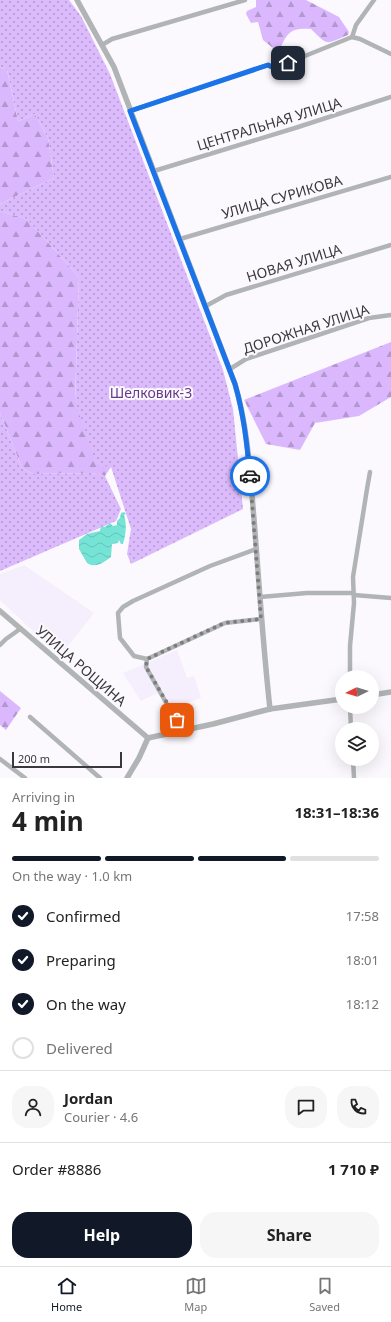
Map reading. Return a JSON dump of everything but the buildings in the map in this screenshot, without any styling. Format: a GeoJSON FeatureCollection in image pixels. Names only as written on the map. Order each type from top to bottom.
{"type":"FeatureCollection","features":[{"type":"Feature","properties":{"kind":"street"},"geometry":{"type":"LineString","coordinates":[[77,0],[114,67],[230,369],[241,404],[246,431],[261,619],[270,709]]}},
{"type":"Feature","properties":{"kind":"street"},"geometry":{"type":"LineString","coordinates":[[102,45],[112,38],[245,0]]}},
{"type":"Feature","properties":{"kind":"street"},"geometry":{"type":"LineString","coordinates":[[352,37],[356,25],[374,0]]}},
{"type":"Feature","properties":{"kind":"street"},"geometry":{"type":"LineString","coordinates":[[130,111],[268,65],[274,68],[352,37],[360,39],[391,54]]}},
{"type":"Feature","properties":{"kind":"street","name":"ЦЕНТРАЛЬНАЯ УЛИЦА"},"geometry":{"type":"LineString","coordinates":[[154,171],[391,97]]}},
{"type":"Feature","properties":{"kind":"street","name":"УЛИЦА СУРИКОВА"},"geometry":{"type":"LineString","coordinates":[[180,238],[391,177]]}},
{"type":"Feature","properties":{"kind":"street","name":"НОВАЯ УЛИЦА"},"geometry":{"type":"LineString","coordinates":[[206,306],[226,295],[391,245]]}},
{"type":"Feature","properties":{"kind":"street","name":"ДОРОЖНАЯ УЛИЦА"},"geometry":{"type":"LineString","coordinates":[[230,369],[246,358],[369,318],[391,315]]}},
{"type":"Feature","properties":{"kind":"street"},"geometry":{"type":"LineString","coordinates":[[350,670],[353,577],[370,472]]}},
{"type":"Feature","properties":{"kind":"street"},"geometry":{"type":"LineString","coordinates":[[256,550],[210,566],[133,600],[118,613],[120,638],[134,656],[147,659],[224,623],[261,619]]}},
{"type":"Feature","properties":{"kind":"street"},"geometry":{"type":"LineString","coordinates":[[260,598],[307,593],[353,594],[391,598]]}},
{"type":"Feature","properties":{"kind":"street","name":"УЛИЦА РОЩИНА"},"geometry":{"type":"LineString","coordinates":[[0,611],[148,738]]}},
{"type":"Feature","properties":{"kind":"street"},"geometry":{"type":"LineString","coordinates":[[0,645],[20,629]]}},
{"type":"Feature","properties":{"kind":"street"},"geometry":{"type":"LineString","coordinates":[[147,659],[146,667],[182,731]]}},
{"type":"Feature","properties":{"kind":"street"},"geometry":{"type":"LineString","coordinates":[[379,694],[391,692]]}},
{"type":"Feature","properties":{"kind":"street"},"geometry":{"type":"LineString","coordinates":[[127,778],[139,758],[148,738],[213,724],[270,709],[335,700]]}},
{"type":"Feature","properties":{"kind":"street"},"geometry":{"type":"LineString","coordinates":[[30,717],[100,778]]}},
{"type":"Feature","properties":{"kind":"street"},"geometry":{"type":"LineString","coordinates":[[0,759],[25,778]]}},
{"type":"Feature","properties":{"kind":"street"},"geometry":{"type":"LineString","coordinates":[[353,766],[354,778]]}},
{"type":"Feature","properties":{"kind":"shaded area"},"geometry":{"type":"Polygon","coordinates":[[[24,565],[94,613],[60,656],[0,600],[0,574],[24,565]]]}},
{"type":"Feature","properties":{"kind":"shaded area"},"geometry":{"type":"Polygon","coordinates":[[[177,650],[187,678],[194,676],[201,698],[169,709],[160,692],[141,701],[123,673],[177,650]]]}},
{"type":"Feature","properties":{"kind":"green space","name":"Шелковик-3"},"geometry":{"type":"Polygon","coordinates":[[[0,0],[69,0],[81,16],[110,74],[223,370],[233,409],[243,509],[131,564],[127,554],[131,529],[111,467],[96,465],[75,401],[79,277],[27,219],[0,211],[0,204],[54,178],[48,138],[35,114],[18,121],[7,70],[0,67],[0,0]]]}},
{"type":"Feature","properties":{"kind":"green space"},"geometry":{"type":"Polygon","coordinates":[[[256,0],[306,0],[339,17],[349,32],[348,35],[328,42],[321,39],[311,29],[300,29],[292,31],[286,37],[281,47],[273,48],[263,40],[258,22],[251,23],[246,14],[247,11],[256,7],[256,0]]]}},
{"type":"Feature","properties":{"kind":"green space"},"geometry":{"type":"Polygon","coordinates":[[[0,67],[7,70],[18,121],[35,114],[48,138],[54,178],[0,204],[0,67]]]}},
{"type":"Feature","properties":{"kind":"green space"},"geometry":{"type":"Polygon","coordinates":[[[0,211],[27,219],[79,277],[75,401],[111,467],[105,476],[92,473],[33,474],[22,468],[0,413],[0,211]]]}},
{"type":"Feature","properties":{"kind":"green space"},"geometry":{"type":"Polygon","coordinates":[[[391,342],[391,397],[359,416],[315,423],[300,450],[266,444],[244,400],[391,342]]]}},
{"type":"Feature","properties":{"kind":"green space"},"geometry":{"type":"Polygon","coordinates":[[[0,413],[22,468],[33,474],[92,473],[105,476],[121,509],[116,521],[0,571],[0,413]]]}},
{"type":"Feature","properties":{"kind":"green space"},"geometry":{"type":"Polygon","coordinates":[[[0,691],[21,708],[6,730],[0,725],[0,691]]]}},
{"type":"Feature","properties":{"kind":"water"},"geometry":{"type":"Polygon","coordinates":[[[124,512],[126,514],[124,515],[126,529],[123,544],[121,544],[119,540],[118,543],[112,544],[111,557],[103,563],[90,565],[87,563],[79,549],[79,540],[87,534],[100,531],[101,526],[105,527],[110,523],[113,526],[117,525],[117,521],[120,518],[121,513],[124,512]]]}},
{"type":"Feature","properties":{"kind":"way so far"},"geometry":{"type":"LineString","coordinates":[[177,720],[146,667],[147,659],[224,623],[261,619],[250,476]]}},
{"type":"Feature","properties":{"kind":"route"},"geometry":{"type":"LineString","coordinates":[[250,476],[246,431],[241,404],[235,384],[130,111],[207,84],[268,65],[274,68],[288,63]]}}]}
